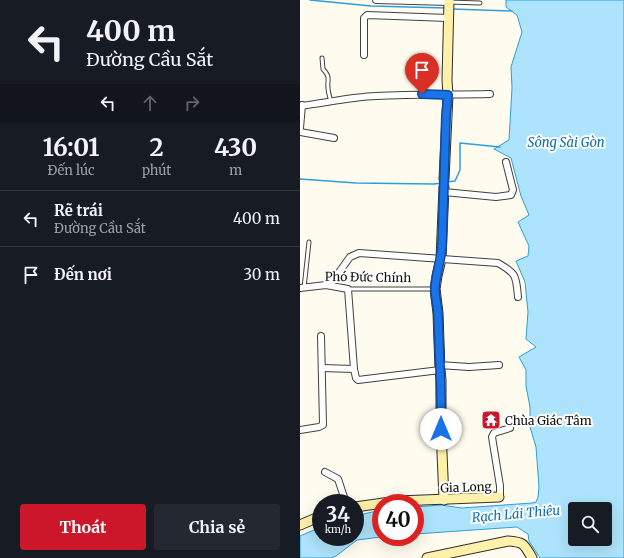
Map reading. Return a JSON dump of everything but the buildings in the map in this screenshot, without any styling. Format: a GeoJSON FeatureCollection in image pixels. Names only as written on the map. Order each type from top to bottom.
{"type":"FeatureCollection","features":[{"type":"Feature","properties":{"kind":"street"},"geometry":{"type":"LineString","coordinates":[[376,0],[449,7]]}},
{"type":"Feature","properties":{"kind":"street"},"geometry":{"type":"LineString","coordinates":[[364,55],[364,18],[367,15],[449,7]]}},
{"type":"Feature","properties":{"kind":"street"},"geometry":{"type":"LineString","coordinates":[[444,500],[441,429],[441,380],[439,367],[438,313],[435,289],[442,258],[448,95],[449,7]]}},
{"type":"Feature","properties":{"kind":"street"},"geometry":{"type":"LineString","coordinates":[[300,128],[301,105],[374,96],[490,94]]}},
{"type":"Feature","properties":{"kind":"street"},"geometry":{"type":"LineString","coordinates":[[300,132],[301,134],[334,138]]}},
{"type":"Feature","properties":{"kind":"street"},"geometry":{"type":"LineString","coordinates":[[444,186],[496,197],[511,195],[513,190],[506,162]]}},
{"type":"Feature","properties":{"kind":"street"},"geometry":{"type":"LineString","coordinates":[[326,285],[332,282],[350,257],[359,253],[442,258],[498,263],[511,271],[516,278],[518,297]]}},
{"type":"Feature","properties":{"kind":"street","name":"Phó Đức Chính"},"geometry":{"type":"LineString","coordinates":[[302,288],[326,285],[348,289]]}},
{"type":"Feature","properties":{"kind":"street"},"geometry":{"type":"LineString","coordinates":[[348,289],[354,369],[358,380],[439,367],[499,365]]}},
{"type":"Feature","properties":{"kind":"street"},"geometry":{"type":"LineString","coordinates":[[300,430],[323,425],[321,336]]}},
{"type":"Feature","properties":{"kind":"street"},"geometry":{"type":"LineString","coordinates":[[322,368],[354,369]]}},
{"type":"Feature","properties":{"kind":"street"},"geometry":{"type":"LineString","coordinates":[[499,497],[500,486],[492,437],[494,433],[510,428]]}},
{"type":"Feature","properties":{"kind":"street"},"geometry":{"type":"LineString","coordinates":[[325,472],[338,479],[343,494]]}},
{"type":"Feature","properties":{"kind":"street","name":"Gia Long"},"geometry":{"type":"LineString","coordinates":[[364,505],[398,501],[499,497]]}},
{"type":"Feature","properties":{"kind":"street"},"geometry":{"type":"LineString","coordinates":[[300,525],[312,520]]}},
{"type":"Feature","properties":{"kind":"street"},"geometry":{"type":"LineString","coordinates":[[429,558],[508,541],[518,542],[525,545],[532,558]]}},
{"type":"Feature","properties":{"kind":"lane"},"geometry":{"type":"LineString","coordinates":[[449,7],[480,3]]}},
{"type":"Feature","properties":{"kind":"lane"},"geometry":{"type":"LineString","coordinates":[[322,58],[323,69],[329,79],[328,86],[331,102]]}},
{"type":"Feature","properties":{"kind":"lane"},"geometry":{"type":"LineString","coordinates":[[302,288],[309,242]]}},
{"type":"Feature","properties":{"kind":"lane","name":"Phó Đức Chính"},"geometry":{"type":"LineString","coordinates":[[348,289],[435,289]]}},
{"type":"Feature","properties":{"kind":"water","name":"Sông Sài Gòn"},"geometry":{"type":"Polygon","coordinates":[[[506,0],[624,0],[624,558],[540,558],[529,541],[528,534],[517,527],[424,533],[424,506],[441,505],[462,508],[532,503],[536,502],[538,497],[539,487],[536,447],[530,427],[530,407],[526,386],[526,370],[519,357],[536,347],[526,339],[528,312],[525,282],[516,261],[528,256],[529,246],[518,222],[529,215],[521,196],[511,158],[494,149],[509,140],[512,88],[511,67],[522,32],[517,15],[506,7],[506,0]]]}},
{"type":"Feature","properties":{"kind":"water"},"geometry":{"type":"Polygon","coordinates":[[[372,512],[372,538],[364,539],[364,514],[372,512]]]}},
{"type":"Feature","properties":{"kind":"water"},"geometry":{"type":"Polygon","coordinates":[[[312,531],[312,546],[349,546],[331,558],[300,558],[300,536],[312,531]]]}},
{"type":"Feature","properties":{"kind":"waterway"},"geometry":{"type":"LineString","coordinates":[[310,0],[371,6],[446,8]]}},
{"type":"Feature","properties":{"kind":"waterway"},"geometry":{"type":"LineString","coordinates":[[452,9],[512,11]]}},
{"type":"Feature","properties":{"kind":"waterway"},"geometry":{"type":"LineString","coordinates":[[446,182],[455,181],[460,170],[460,143],[500,147]]}},
{"type":"Feature","properties":{"kind":"waterway"},"geometry":{"type":"LineString","coordinates":[[300,179],[356,183],[442,183]]}},
{"type":"Feature","properties":{"kind":"place","name":"Chùa Giác Tâm"},"geometry":{"type":"Point","coordinates":[491,420]}},
{"type":"Feature","properties":{"kind":"route"},"geometry":{"type":"LineString","coordinates":[[422,94],[448,95],[446,116],[442,258],[435,289],[438,313],[441,380],[441,429]]}},
{"type":"Feature","properties":{"kind":"water label","name":"Rạch Lái Thiêu"},"geometry":{"type":"Point","coordinates":[516,514]}}]}
